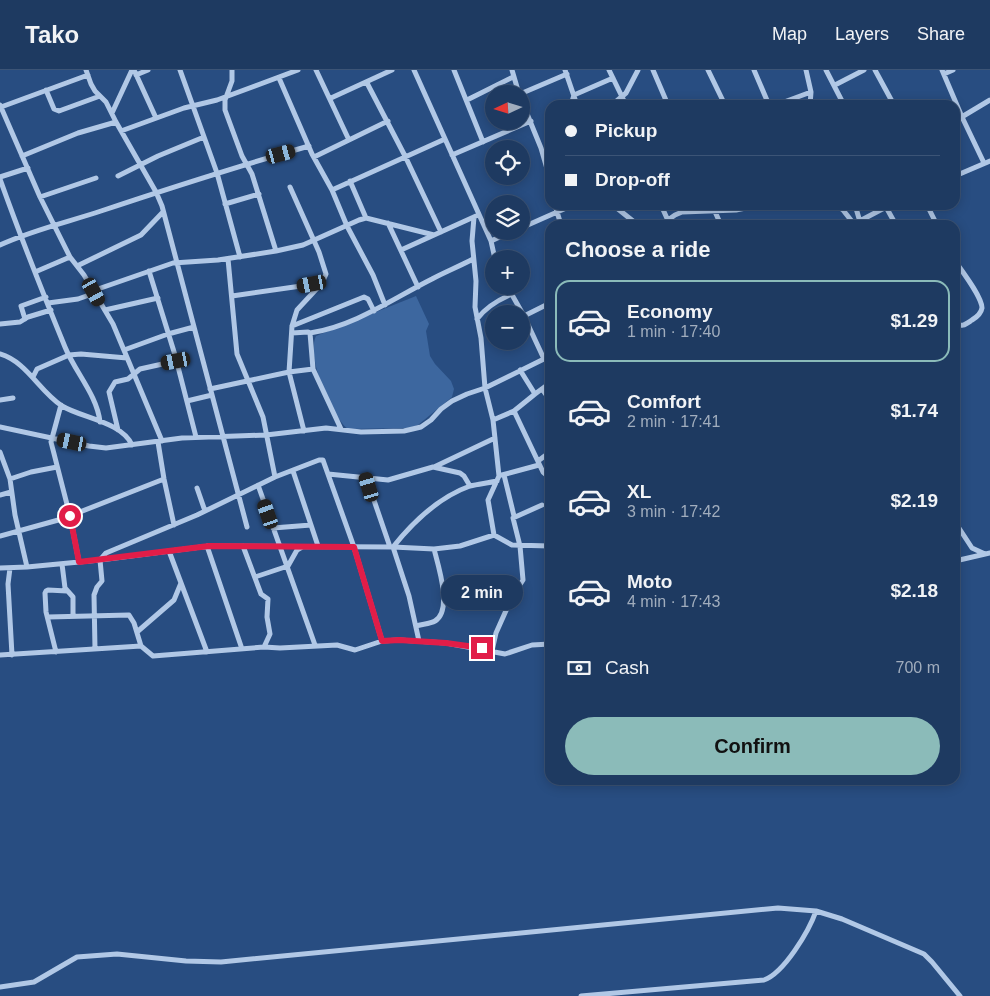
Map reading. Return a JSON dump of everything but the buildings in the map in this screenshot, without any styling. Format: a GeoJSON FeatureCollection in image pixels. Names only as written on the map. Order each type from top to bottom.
{"type":"FeatureCollection","features":[{"type":"Feature","properties":{"kind":"street"},"geometry":{"type":"LineString","coordinates":[[134,72],[148,70]]}},
{"type":"Feature","properties":{"kind":"street"},"geometry":{"type":"LineString","coordinates":[[180,70],[217,173],[240,257]]}},
{"type":"Feature","properties":{"kind":"street"},"geometry":{"type":"LineString","coordinates":[[232,70],[232,82],[225,110],[230,128],[252,174],[276,251]]}},
{"type":"Feature","properties":{"kind":"street"},"geometry":{"type":"LineString","coordinates":[[121,131],[193,106],[227,97],[298,70]]}},
{"type":"Feature","properties":{"kind":"street"},"geometry":{"type":"LineString","coordinates":[[316,70],[349,140]]}},
{"type":"Feature","properties":{"kind":"street"},"geometry":{"type":"LineString","coordinates":[[330,98],[367,83],[392,70]]}},
{"type":"Feature","properties":{"kind":"street"},"geometry":{"type":"LineString","coordinates":[[414,70],[452,155],[476,216],[491,241],[493,250]]}},
{"type":"Feature","properties":{"kind":"street"},"geometry":{"type":"LineString","coordinates":[[454,70],[483,142]]}},
{"type":"Feature","properties":{"kind":"street"},"geometry":{"type":"LineString","coordinates":[[512,70],[517,85]]}},
{"type":"Feature","properties":{"kind":"street"},"geometry":{"type":"LineString","coordinates":[[609,70],[624,100]]}},
{"type":"Feature","properties":{"kind":"street"},"geometry":{"type":"LineString","coordinates":[[619,100],[623,97],[638,70]]}},
{"type":"Feature","properties":{"kind":"street"},"geometry":{"type":"LineString","coordinates":[[653,70],[666,100]]}},
{"type":"Feature","properties":{"kind":"street"},"geometry":{"type":"LineString","coordinates":[[708,70],[723,100]]}},
{"type":"Feature","properties":{"kind":"street"},"geometry":{"type":"LineString","coordinates":[[754,70],[767,100]]}},
{"type":"Feature","properties":{"kind":"street"},"geometry":{"type":"LineString","coordinates":[[806,70],[810,100]]}},
{"type":"Feature","properties":{"kind":"street"},"geometry":{"type":"LineString","coordinates":[[826,70],[842,100]]}},
{"type":"Feature","properties":{"kind":"street"},"geometry":{"type":"LineString","coordinates":[[835,85],[864,70]]}},
{"type":"Feature","properties":{"kind":"street"},"geometry":{"type":"LineString","coordinates":[[875,70],[891,100]]}},
{"type":"Feature","properties":{"kind":"street"},"geometry":{"type":"LineString","coordinates":[[953,70],[943,72],[955,100]]}},
{"type":"Feature","properties":{"kind":"street"},"geometry":{"type":"LineString","coordinates":[[174,525],[164,479],[160,441],[124,350],[105,310],[70,258],[40,197],[0,106],[46,90],[87,72],[96,92],[106,102],[156,192],[177,262],[247,528]]}},
{"type":"Feature","properties":{"kind":"street"},"geometry":{"type":"LineString","coordinates":[[112,113],[134,72]]}},
{"type":"Feature","properties":{"kind":"street"},"geometry":{"type":"LineString","coordinates":[[134,72],[156,118]]}},
{"type":"Feature","properties":{"kind":"street"},"geometry":{"type":"LineString","coordinates":[[530,89],[566,72],[576,100]]}},
{"type":"Feature","properties":{"kind":"street"},"geometry":{"type":"LineString","coordinates":[[467,100],[514,76]]}},
{"type":"Feature","properties":{"kind":"street"},"geometry":{"type":"LineString","coordinates":[[279,78],[314,157],[332,190],[385,305]]}},
{"type":"Feature","properties":{"kind":"street"},"geometry":{"type":"LineString","coordinates":[[572,100],[574,95],[613,78]]}},
{"type":"Feature","properties":{"kind":"street"},"geometry":{"type":"LineString","coordinates":[[367,83],[388,121],[441,232]]}},
{"type":"Feature","properties":{"kind":"street"},"geometry":{"type":"LineString","coordinates":[[46,90],[54,109],[59,111],[100,96]]}},
{"type":"Feature","properties":{"kind":"street"},"geometry":{"type":"LineString","coordinates":[[789,100],[810,92]]}},
{"type":"Feature","properties":{"kind":"street"},"geometry":{"type":"LineString","coordinates":[[962,117],[990,100]]}},
{"type":"Feature","properties":{"kind":"street"},"geometry":{"type":"LineString","coordinates":[[960,112],[987,162],[960,174]]}},
{"type":"Feature","properties":{"kind":"street"},"geometry":{"type":"LineString","coordinates":[[0,121],[6,120]]}},
{"type":"Feature","properties":{"kind":"street"},"geometry":{"type":"LineString","coordinates":[[314,157],[388,121]]}},
{"type":"Feature","properties":{"kind":"street"},"geometry":{"type":"LineString","coordinates":[[530,121],[545,164]]}},
{"type":"Feature","properties":{"kind":"street"},"geometry":{"type":"LineString","coordinates":[[22,156],[78,132],[116,122]]}},
{"type":"Feature","properties":{"kind":"street"},"geometry":{"type":"LineString","coordinates":[[452,155],[510,130]]}},
{"type":"Feature","properties":{"kind":"street"},"geometry":{"type":"LineString","coordinates":[[118,176],[204,137]]}},
{"type":"Feature","properties":{"kind":"street"},"geometry":{"type":"LineString","coordinates":[[332,190],[445,139]]}},
{"type":"Feature","properties":{"kind":"street"},"geometry":{"type":"LineString","coordinates":[[0,245],[54,225],[156,192],[309,146]]}},
{"type":"Feature","properties":{"kind":"street"},"geometry":{"type":"LineString","coordinates":[[28,168],[0,178],[21,238],[69,355],[90,394],[100,422]]}},
{"type":"Feature","properties":{"kind":"street"},"geometry":{"type":"LineString","coordinates":[[40,197],[96,178]]}},
{"type":"Feature","properties":{"kind":"street"},"geometry":{"type":"LineString","coordinates":[[350,181],[366,218]]}},
{"type":"Feature","properties":{"kind":"street"},"geometry":{"type":"LineString","coordinates":[[290,187],[324,265],[326,274],[322,283],[297,310],[292,326],[289,372],[304,431]]}},
{"type":"Feature","properties":{"kind":"street"},"geometry":{"type":"LineString","coordinates":[[225,204],[259,194]]}},
{"type":"Feature","properties":{"kind":"street"},"geometry":{"type":"LineString","coordinates":[[556,210],[559,220]]}},
{"type":"Feature","properties":{"kind":"street"},"geometry":{"type":"LineString","coordinates":[[530,224],[563,210]]}},
{"type":"Feature","properties":{"kind":"street"},"geometry":{"type":"LineString","coordinates":[[619,210],[632,220]]}},
{"type":"Feature","properties":{"kind":"street"},"geometry":{"type":"LineString","coordinates":[[673,220],[682,212],[698,210]]}},
{"type":"Feature","properties":{"kind":"street"},"geometry":{"type":"LineString","coordinates":[[865,220],[881,210]]}},
{"type":"Feature","properties":{"kind":"street"},"geometry":{"type":"LineString","coordinates":[[77,266],[141,235],[163,212]]}},
{"type":"Feature","properties":{"kind":"street"},"geometry":{"type":"LineString","coordinates":[[401,250],[476,216]]}},
{"type":"Feature","properties":{"kind":"street"},"geometry":{"type":"LineString","coordinates":[[476,216],[472,241],[476,281],[475,308],[482,338],[485,388],[493,420],[500,477],[514,516],[512,520],[520,546],[523,580],[512,597],[496,633],[492,651]]}},
{"type":"Feature","properties":{"kind":"street"},"geometry":{"type":"LineString","coordinates":[[25,319],[21,306],[47,300],[78,298],[177,262],[228,259],[314,242],[366,218],[434,235]]}},
{"type":"Feature","properties":{"kind":"street"},"geometry":{"type":"LineString","coordinates":[[388,223],[418,287]]}},
{"type":"Feature","properties":{"kind":"street"},"geometry":{"type":"LineString","coordinates":[[35,272],[70,258]]}},
{"type":"Feature","properties":{"kind":"street"},"geometry":{"type":"LineString","coordinates":[[228,259],[237,354],[263,417],[275,477]]}},
{"type":"Feature","properties":{"kind":"street"},"geometry":{"type":"LineString","coordinates":[[292,334],[326,330],[374,311],[474,259]]}},
{"type":"Feature","properties":{"kind":"street"},"geometry":{"type":"LineString","coordinates":[[960,269],[978,297],[982,311],[964,326],[960,326]]}},
{"type":"Feature","properties":{"kind":"street"},"geometry":{"type":"LineString","coordinates":[[150,271],[196,437]]}},
{"type":"Feature","properties":{"kind":"street"},"geometry":{"type":"LineString","coordinates":[[232,296],[322,283]]}},
{"type":"Feature","properties":{"kind":"street"},"geometry":{"type":"LineString","coordinates":[[477,319],[487,308],[510,295]]}},
{"type":"Feature","properties":{"kind":"street"},"geometry":{"type":"LineString","coordinates":[[292,326],[364,297],[368,299],[374,311]]}},
{"type":"Feature","properties":{"kind":"street"},"geometry":{"type":"LineString","coordinates":[[105,310],[158,298]]}},
{"type":"Feature","properties":{"kind":"street"},"geometry":{"type":"LineString","coordinates":[[530,313],[545,306]]}},
{"type":"Feature","properties":{"kind":"street"},"geometry":{"type":"LineString","coordinates":[[0,324],[20,322],[51,310]]}},
{"type":"Feature","properties":{"kind":"street"},"geometry":{"type":"LineString","coordinates":[[124,350],[194,327]]}},
{"type":"Feature","properties":{"kind":"street"},"geometry":{"type":"LineString","coordinates":[[0,427],[102,448],[196,437],[222,438],[266,435],[326,428],[378,432],[404,431],[421,427],[452,401],[485,388],[544,358],[530,329]]}},
{"type":"Feature","properties":{"kind":"street"},"geometry":{"type":"LineString","coordinates":[[310,333],[313,369],[341,429]]}},
{"type":"Feature","properties":{"kind":"street"},"geometry":{"type":"LineString","coordinates":[[0,354],[12,359],[61,405],[118,430],[132,445]]}},
{"type":"Feature","properties":{"kind":"street"},"geometry":{"type":"LineString","coordinates":[[33,377],[37,369],[69,355],[81,354],[127,358]]}},
{"type":"Feature","properties":{"kind":"street"},"geometry":{"type":"LineString","coordinates":[[118,430],[110,395],[110,389],[117,380],[128,379],[146,367],[176,361]]}},
{"type":"Feature","properties":{"kind":"street"},"geometry":{"type":"LineString","coordinates":[[210,389],[289,372],[313,369]]}},
{"type":"Feature","properties":{"kind":"street"},"geometry":{"type":"LineString","coordinates":[[520,370],[535,394]]}},
{"type":"Feature","properties":{"kind":"street"},"geometry":{"type":"LineString","coordinates":[[493,420],[514,411],[545,387]]}},
{"type":"Feature","properties":{"kind":"street"},"geometry":{"type":"LineString","coordinates":[[542,389],[545,393]]}},
{"type":"Feature","properties":{"kind":"street"},"geometry":{"type":"LineString","coordinates":[[187,401],[212,395]]}},
{"type":"Feature","properties":{"kind":"street"},"geometry":{"type":"LineString","coordinates":[[0,400],[13,398]]}},
{"type":"Feature","properties":{"kind":"street"},"geometry":{"type":"LineString","coordinates":[[61,405],[51,442],[70,516],[79,562]]}},
{"type":"Feature","properties":{"kind":"street"},"geometry":{"type":"LineString","coordinates":[[514,411],[545,474]]}},
{"type":"Feature","properties":{"kind":"street"},"geometry":{"type":"LineString","coordinates":[[328,474],[388,480],[433,467],[495,438]]}},
{"type":"Feature","properties":{"kind":"street"},"geometry":{"type":"LineString","coordinates":[[0,452],[10,479],[15,515],[27,567]]}},
{"type":"Feature","properties":{"kind":"street"},"geometry":{"type":"LineString","coordinates":[[391,547],[413,524],[446,497],[470,486],[539,463],[545,457]]}},
{"type":"Feature","properties":{"kind":"street"},"geometry":{"type":"LineString","coordinates":[[95,650],[95,592],[102,581],[100,560],[106,553],[174,525],[275,477],[319,460],[323,460],[354,547],[382,641]]}},
{"type":"Feature","properties":{"kind":"street"},"geometry":{"type":"LineString","coordinates":[[10,479],[57,467]]}},
{"type":"Feature","properties":{"kind":"street"},"geometry":{"type":"LineString","coordinates":[[433,467],[460,473],[470,486]]}},
{"type":"Feature","properties":{"kind":"street"},"geometry":{"type":"LineString","coordinates":[[293,471],[318,546]]}},
{"type":"Feature","properties":{"kind":"street"},"geometry":{"type":"LineString","coordinates":[[366,477],[409,596],[419,641]]}},
{"type":"Feature","properties":{"kind":"street"},"geometry":{"type":"LineString","coordinates":[[494,535],[488,500],[500,477]]}},
{"type":"Feature","properties":{"kind":"street"},"geometry":{"type":"LineString","coordinates":[[0,536],[70,516],[164,479]]}},
{"type":"Feature","properties":{"kind":"street"},"geometry":{"type":"LineString","coordinates":[[258,485],[315,645]]}},
{"type":"Feature","properties":{"kind":"street"},"geometry":{"type":"LineString","coordinates":[[197,488],[205,511]]}},
{"type":"Feature","properties":{"kind":"street"},"geometry":{"type":"LineString","coordinates":[[0,495],[12,492]]}},
{"type":"Feature","properties":{"kind":"street"},"geometry":{"type":"LineString","coordinates":[[514,516],[542,505]]}},
{"type":"Feature","properties":{"kind":"street"},"geometry":{"type":"LineString","coordinates":[[273,528],[311,525]]}},
{"type":"Feature","properties":{"kind":"street"},"geometry":{"type":"LineString","coordinates":[[960,531],[972,548],[988,553]]}},
{"type":"Feature","properties":{"kind":"street"},"geometry":{"type":"LineString","coordinates":[[0,568],[100,560],[207,546],[434,549],[460,546],[494,535],[512,545],[545,546]]}},
{"type":"Feature","properties":{"kind":"street"},"geometry":{"type":"LineString","coordinates":[[207,546],[242,649]]}},
{"type":"Feature","properties":{"kind":"street"},"geometry":{"type":"LineString","coordinates":[[243,546],[260,594],[268,599],[269,603],[267,614],[270,634],[264,647]]}},
{"type":"Feature","properties":{"kind":"street"},"geometry":{"type":"LineString","coordinates":[[255,577],[288,566],[297,550],[302,546]]}},
{"type":"Feature","properties":{"kind":"street"},"geometry":{"type":"LineString","coordinates":[[416,626],[435,621],[442,609],[444,588],[434,549]]}},
{"type":"Feature","properties":{"kind":"street"},"geometry":{"type":"LineString","coordinates":[[169,551],[207,652]]}},
{"type":"Feature","properties":{"kind":"street"},"geometry":{"type":"LineString","coordinates":[[960,560],[988,553]]}},
{"type":"Feature","properties":{"kind":"street"},"geometry":{"type":"LineString","coordinates":[[62,564],[63,582],[66,591],[73,597],[73,616]]}},
{"type":"Feature","properties":{"kind":"street"},"geometry":{"type":"LineString","coordinates":[[10,568],[8,584],[12,655]]}},
{"type":"Feature","properties":{"kind":"street"},"geometry":{"type":"LineString","coordinates":[[137,632],[174,600],[181,583]]}},
{"type":"Feature","properties":{"kind":"street"},"geometry":{"type":"LineString","coordinates":[[56,652],[48,617],[46,591],[66,591]]}},
{"type":"Feature","properties":{"kind":"street"},"geometry":{"type":"LineString","coordinates":[[48,617],[129,615],[132,617],[141,646],[153,656],[264,647],[280,648],[337,644],[355,650],[382,641],[446,643],[505,654],[532,646],[545,645]]}},
{"type":"Feature","properties":{"kind":"street"},"geometry":{"type":"LineString","coordinates":[[0,655],[141,646]]}},
{"type":"Feature","properties":{"kind":"street"},"geometry":{"type":"LineString","coordinates":[[0,987],[34,982],[77,957],[96,955],[117,954],[186,961],[221,962],[778,908],[816,912],[842,919],[924,954],[960,996]]}},
{"type":"Feature","properties":{"kind":"street"},"geometry":{"type":"LineString","coordinates":[[582,996],[771,978],[792,954],[807,932],[816,912]]}},
{"type":"Feature","properties":{"kind":"shaded area"},"geometry":{"type":"Polygon","coordinates":[[[416,296],[429,324],[426,331],[430,356],[451,381],[454,389],[452,397],[418,425],[408,428],[348,429],[334,412],[317,371],[314,357],[316,336],[416,296]]]}},
{"type":"Feature","properties":{"kind":"route"},"geometry":{"type":"LineString","coordinates":[[70,516],[79,562],[209,546],[354,547],[382,641],[399,640],[446,643],[482,648]]}}]}
